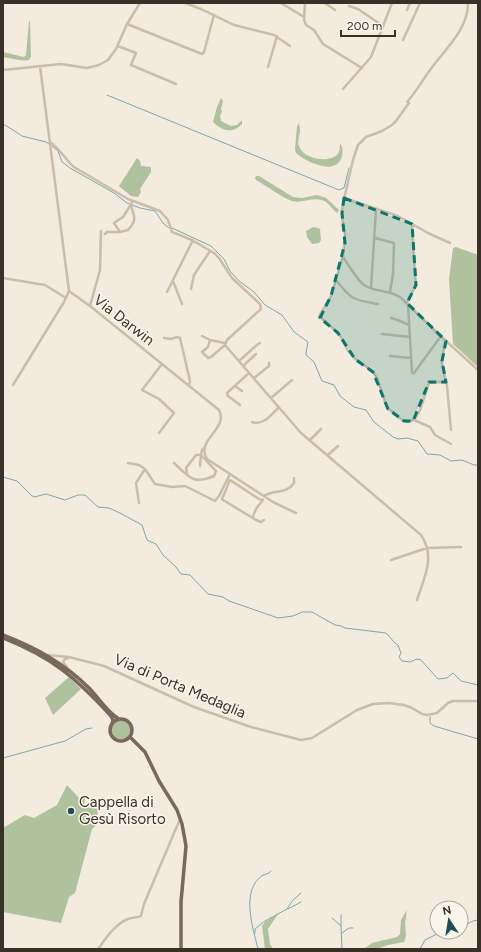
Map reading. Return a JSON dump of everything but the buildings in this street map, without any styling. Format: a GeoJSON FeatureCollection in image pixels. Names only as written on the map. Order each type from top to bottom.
{"type":"FeatureCollection","features":[{"type":"Feature","properties":{"kind":"main road"},"geometry":{"type":"LineString","coordinates":[[3,636],[31,646],[70,671],[90,688],[114,715],[119,719],[130,723],[132,731],[130,737],[122,742],[115,740],[110,730],[112,724],[111,716],[91,694],[69,674],[37,652],[3,636]]}},
{"type":"Feature","properties":{"kind":"main road"},"geometry":{"type":"LineString","coordinates":[[112,724],[119,719]]}},
{"type":"Feature","properties":{"kind":"main road"},"geometry":{"type":"LineString","coordinates":[[130,737],[145,752],[159,781],[177,810],[180,819],[186,846],[181,902],[181,949]]}},
{"type":"Feature","properties":{"kind":"street"},"geometry":{"type":"LineString","coordinates":[[3,70],[63,64],[84,68],[95,67],[108,60],[118,46],[127,24],[140,3]]}},
{"type":"Feature","properties":{"kind":"street"},"geometry":{"type":"LineString","coordinates":[[185,3],[234,25],[270,33],[277,36],[290,46]]}},
{"type":"Feature","properties":{"kind":"street"},"geometry":{"type":"LineString","coordinates":[[281,3],[305,17]]}},
{"type":"Feature","properties":{"kind":"street"},"geometry":{"type":"LineString","coordinates":[[305,3],[306,25],[314,30],[323,44],[362,68]]}},
{"type":"Feature","properties":{"kind":"street"},"geometry":{"type":"LineString","coordinates":[[325,3],[334,10]]}},
{"type":"Feature","properties":{"kind":"street"},"geometry":{"type":"LineString","coordinates":[[343,89],[371,58],[392,3]]}},
{"type":"Feature","properties":{"kind":"street"},"geometry":{"type":"LineString","coordinates":[[407,10],[410,3]]}},
{"type":"Feature","properties":{"kind":"street"},"geometry":{"type":"LineString","coordinates":[[403,40],[417,6],[420,3]]}},
{"type":"Feature","properties":{"kind":"street"},"geometry":{"type":"LineString","coordinates":[[451,444],[435,434],[430,427],[414,420],[410,422],[404,421],[389,410],[385,405],[379,383],[373,372],[355,359],[348,351],[338,333],[320,318],[320,315],[331,296],[343,256],[345,235],[342,213],[344,198],[358,145],[366,137],[382,131],[396,121],[409,103],[407,102],[418,90],[430,69],[460,30],[467,12],[468,3]]}},
{"type":"Feature","properties":{"kind":"street"},"geometry":{"type":"LineString","coordinates":[[349,6],[356,8],[383,26]]}},
{"type":"Feature","properties":{"kind":"street"},"geometry":{"type":"LineString","coordinates":[[127,24],[202,54],[204,52],[214,15]]}},
{"type":"Feature","properties":{"kind":"street"},"geometry":{"type":"LineString","coordinates":[[268,67],[277,36]]}},
{"type":"Feature","properties":{"kind":"street"},"geometry":{"type":"LineString","coordinates":[[118,46],[136,53],[131,65],[176,84]]}},
{"type":"Feature","properties":{"kind":"street"},"geometry":{"type":"LineString","coordinates":[[13,385],[69,292],[40,66]]}},
{"type":"Feature","properties":{"kind":"street"},"geometry":{"type":"LineString","coordinates":[[50,142],[74,167],[131,204],[160,211],[166,218],[174,233],[193,240],[219,258],[232,278],[252,295],[261,307],[260,310],[228,339],[211,358],[208,358],[202,352],[208,347],[210,340]]}},
{"type":"Feature","properties":{"kind":"street"},"geometry":{"type":"LineString","coordinates":[[344,198],[376,210],[398,216],[450,243]]}},
{"type":"Feature","properties":{"kind":"street"},"geometry":{"type":"LineString","coordinates":[[105,234],[110,231],[120,232],[128,230],[134,221],[131,204]]}},
{"type":"Feature","properties":{"kind":"street"},"geometry":{"type":"LineString","coordinates":[[120,232],[114,223],[123,217],[131,204]]}},
{"type":"Feature","properties":{"kind":"street"},"geometry":{"type":"LineString","coordinates":[[371,288],[376,210]]}},
{"type":"Feature","properties":{"kind":"street"},"geometry":{"type":"LineString","coordinates":[[412,224],[416,285],[407,303],[411,372],[414,373],[441,336]]}},
{"type":"Feature","properties":{"kind":"street"},"geometry":{"type":"LineString","coordinates":[[90,306],[100,270],[101,231]]}},
{"type":"Feature","properties":{"kind":"street"},"geometry":{"type":"LineString","coordinates":[[374,238],[394,243],[393,276],[390,292]]}},
{"type":"Feature","properties":{"kind":"street"},"geometry":{"type":"LineString","coordinates":[[167,292],[193,240]]}},
{"type":"Feature","properties":{"kind":"street"},"geometry":{"type":"LineString","coordinates":[[191,289],[194,275],[210,251]]}},
{"type":"Feature","properties":{"kind":"street"},"geometry":{"type":"LineString","coordinates":[[343,256],[361,283],[371,288],[390,292],[398,296],[478,370]]}},
{"type":"Feature","properties":{"kind":"street"},"geometry":{"type":"LineString","coordinates":[[3,278],[45,285],[66,298]]}},
{"type":"Feature","properties":{"kind":"street"},"geometry":{"type":"LineString","coordinates":[[172,280],[182,304]]}},
{"type":"Feature","properties":{"kind":"street"},"geometry":{"type":"LineString","coordinates":[[336,280],[344,292],[352,298],[378,304]]}},
{"type":"Feature","properties":{"kind":"street","name":"Via Darwin"},"geometry":{"type":"LineString","coordinates":[[69,292],[90,306],[217,408],[221,414],[219,424],[204,448]]}},
{"type":"Feature","properties":{"kind":"street"},"geometry":{"type":"LineString","coordinates":[[391,318],[409,326]]}},
{"type":"Feature","properties":{"kind":"street"},"geometry":{"type":"LineString","coordinates":[[382,334],[410,336]]}},
{"type":"Feature","properties":{"kind":"street"},"geometry":{"type":"LineString","coordinates":[[202,336],[225,344],[301,433],[416,530],[424,540],[429,559],[417,600]]}},
{"type":"Feature","properties":{"kind":"street"},"geometry":{"type":"LineString","coordinates":[[164,338],[171,340],[177,337],[180,338],[190,381],[189,386]]}},
{"type":"Feature","properties":{"kind":"street"},"geometry":{"type":"LineString","coordinates":[[446,341],[442,361],[446,382],[451,430]]}},
{"type":"Feature","properties":{"kind":"street"},"geometry":{"type":"LineString","coordinates":[[239,361],[258,344],[260,344]]}},
{"type":"Feature","properties":{"kind":"street"},"geometry":{"type":"LineString","coordinates":[[243,366],[256,354]]}},
{"type":"Feature","properties":{"kind":"street"},"geometry":{"type":"LineString","coordinates":[[390,356],[411,358]]}},
{"type":"Feature","properties":{"kind":"street"},"geometry":{"type":"LineString","coordinates":[[254,378],[269,366],[269,363]]}},
{"type":"Feature","properties":{"kind":"street"},"geometry":{"type":"LineString","coordinates":[[159,433],[174,413],[160,401],[142,390],[162,364]]}},
{"type":"Feature","properties":{"kind":"street"},"geometry":{"type":"LineString","coordinates":[[240,405],[227,395],[227,393],[249,373]]}},
{"type":"Feature","properties":{"kind":"street"},"geometry":{"type":"LineString","coordinates":[[271,398],[292,380]]}},
{"type":"Feature","properties":{"kind":"street"},"geometry":{"type":"LineString","coordinates":[[414,420],[420,410],[429,384],[446,382]]}},
{"type":"Feature","properties":{"kind":"street"},"geometry":{"type":"LineString","coordinates":[[235,386],[242,391]]}},
{"type":"Feature","properties":{"kind":"street"},"geometry":{"type":"LineString","coordinates":[[252,422],[257,424],[261,423],[279,407]]}},
{"type":"Feature","properties":{"kind":"street"},"geometry":{"type":"LineString","coordinates":[[310,440],[321,429]]}},
{"type":"Feature","properties":{"kind":"street"},"geometry":{"type":"LineString","coordinates":[[328,455],[338,446]]}},
{"type":"Feature","properties":{"kind":"street"},"geometry":{"type":"LineString","coordinates":[[200,466],[202,450],[204,448]]}},
{"type":"Feature","properties":{"kind":"street"},"geometry":{"type":"LineString","coordinates":[[204,448],[207,459],[267,498],[296,513]]}},
{"type":"Feature","properties":{"kind":"street"},"geometry":{"type":"LineString","coordinates":[[174,464],[186,474],[192,478],[200,480],[214,476],[216,470],[198,454],[186,468],[186,474]]}},
{"type":"Feature","properties":{"kind":"street"},"geometry":{"type":"LineString","coordinates":[[128,462],[139,465],[146,470],[155,484],[172,487],[185,486],[215,501],[222,491],[230,474]]}},
{"type":"Feature","properties":{"kind":"street"},"geometry":{"type":"LineString","coordinates":[[139,502],[136,483],[146,470]]}},
{"type":"Feature","properties":{"kind":"street"},"geometry":{"type":"LineString","coordinates":[[264,496],[268,493],[279,493],[289,489],[294,483],[294,478]]}},
{"type":"Feature","properties":{"kind":"street"},"geometry":{"type":"LineString","coordinates":[[263,500],[259,499],[230,480],[222,500],[261,522],[264,520]]}},
{"type":"Feature","properties":{"kind":"street"},"geometry":{"type":"LineString","coordinates":[[253,518],[253,513],[263,500],[267,498]]}},
{"type":"Feature","properties":{"kind":"street"},"geometry":{"type":"LineString","coordinates":[[391,560],[427,548],[461,548]]}},
{"type":"Feature","properties":{"kind":"street","name":"Via di Porta Medaglia"},"geometry":{"type":"LineString","coordinates":[[45,654],[107,666],[194,707],[251,727],[301,740],[312,738],[358,710],[373,704],[384,702],[404,706],[427,715],[437,713],[446,704],[453,701],[478,701]]}},
{"type":"Feature","properties":{"kind":"street"},"geometry":{"type":"LineString","coordinates":[[70,671],[63,661],[66,658],[72,659]]}},
{"type":"Feature","properties":{"kind":"street"},"geometry":{"type":"LineString","coordinates":[[98,949],[119,924],[128,919],[141,916],[144,904],[180,819]]}},
{"type":"Feature","properties":{"kind":"highlighted area"},"geometry":{"type":"Polygon","coordinates":[[[344,198],[412,224],[416,285],[407,303],[446,341],[442,361],[446,382],[429,382],[413,421],[404,421],[388,409],[373,372],[355,359],[338,333],[320,318],[331,296],[345,243],[342,213],[344,198]]]}},
{"type":"Feature","properties":{"kind":"green space"},"geometry":{"type":"Polygon","coordinates":[[[29,21],[31,57],[29,60],[3,57],[3,52],[24,57],[26,55],[29,21]]]}},
{"type":"Feature","properties":{"kind":"green space"},"geometry":{"type":"Polygon","coordinates":[[[221,98],[223,101],[220,116],[221,121],[231,126],[237,125],[242,120],[242,124],[239,127],[228,130],[220,128],[213,122],[221,98]]]}},
{"type":"Feature","properties":{"kind":"green space"},"geometry":{"type":"Polygon","coordinates":[[[302,118],[299,123],[300,130],[298,141],[303,152],[317,159],[328,159],[338,154],[340,143],[343,152],[342,156],[339,162],[334,166],[321,166],[301,157],[296,153],[297,126],[302,118]]]}},
{"type":"Feature","properties":{"kind":"green space"},"geometry":{"type":"Polygon","coordinates":[[[137,158],[140,161],[141,166],[151,167],[151,172],[140,189],[141,192],[138,197],[131,196],[119,186],[137,158]]]}},
{"type":"Feature","properties":{"kind":"green space"},"geometry":{"type":"Polygon","coordinates":[[[256,176],[259,176],[293,197],[302,198],[317,195],[326,198],[339,210],[337,213],[326,202],[318,199],[296,202],[292,201],[256,180],[256,176]]]}},
{"type":"Feature","properties":{"kind":"green space"},"geometry":{"type":"Polygon","coordinates":[[[313,227],[320,229],[321,240],[319,243],[312,244],[307,237],[306,231],[313,227]]]}},
{"type":"Feature","properties":{"kind":"green space"},"geometry":{"type":"Polygon","coordinates":[[[456,247],[478,255],[478,367],[453,344],[449,279],[453,248],[456,247]]]}},
{"type":"Feature","properties":{"kind":"green space"},"geometry":{"type":"Polygon","coordinates":[[[69,677],[81,689],[53,715],[45,698],[69,677]]]}},
{"type":"Feature","properties":{"kind":"green space"},"geometry":{"type":"Polygon","coordinates":[[[121,720],[128,723],[131,730],[128,737],[121,740],[114,737],[111,730],[114,723],[121,720]]]}},
{"type":"Feature","properties":{"kind":"green space"},"geometry":{"type":"Polygon","coordinates":[[[67,785],[79,798],[85,799],[84,804],[88,808],[93,806],[97,808],[97,817],[101,821],[92,829],[75,893],[69,897],[61,923],[3,912],[3,828],[25,815],[34,818],[57,805],[67,785]]]}},
{"type":"Feature","properties":{"kind":"green space"},"geometry":{"type":"Polygon","coordinates":[[[407,910],[405,923],[406,936],[404,942],[376,949],[364,949],[372,943],[397,937],[400,934],[401,920],[407,910]]]}},
{"type":"Feature","properties":{"kind":"green space"},"geometry":{"type":"Polygon","coordinates":[[[278,914],[268,929],[270,944],[273,949],[265,949],[262,926],[265,922],[278,914]]]}},
{"type":"Feature","properties":{"kind":"waterway"},"geometry":{"type":"LineString","coordinates":[[107,95],[339,190],[344,188],[349,168]]}},
{"type":"Feature","properties":{"kind":"waterway"},"geometry":{"type":"LineString","coordinates":[[3,124],[22,136],[49,144]]}},
{"type":"Feature","properties":{"kind":"waterway"},"geometry":{"type":"LineString","coordinates":[[52,146],[58,151],[62,162],[70,168],[114,193],[127,203],[140,208],[155,211],[163,223],[169,228]]}},
{"type":"Feature","properties":{"kind":"waterway"},"geometry":{"type":"LineString","coordinates":[[172,228],[211,246],[224,259],[230,271],[239,281],[254,292],[265,305],[282,315],[294,332],[308,342],[306,355],[314,362],[322,381],[334,385],[340,396],[354,407],[366,410],[374,422],[393,437],[398,439],[407,438],[418,441],[427,454],[440,455],[451,461],[462,460],[478,465]]}},
{"type":"Feature","properties":{"kind":"waterway"},"geometry":{"type":"LineString","coordinates":[[3,477],[17,481],[34,497],[46,494],[65,500],[78,495],[85,495],[98,507],[109,508],[142,525],[147,540],[156,544],[163,555],[181,574],[190,575],[208,594],[223,597],[229,601],[278,618],[293,616],[302,612],[312,612],[335,625],[345,628],[386,633],[398,645],[401,653],[399,657],[402,661],[410,662],[417,659],[421,660],[438,679],[447,678],[453,673],[461,681],[478,685]]}},
{"type":"Feature","properties":{"kind":"waterway"},"geometry":{"type":"LineString","coordinates":[[430,717],[430,723],[434,726],[478,739]]}},
{"type":"Feature","properties":{"kind":"waterway"},"geometry":{"type":"LineString","coordinates":[[3,758],[65,741],[86,729],[92,728]]}},
{"type":"Feature","properties":{"kind":"waterway"},"geometry":{"type":"LineString","coordinates":[[258,949],[251,920],[250,899],[256,882],[263,875],[271,871]]}},
{"type":"Feature","properties":{"kind":"waterway"},"geometry":{"type":"LineString","coordinates":[[255,933],[255,929],[265,921],[287,909],[293,900],[301,893]]}},
{"type":"Feature","properties":{"kind":"waterway"},"geometry":{"type":"LineString","coordinates":[[288,909],[301,902]]}},
{"type":"Feature","properties":{"kind":"waterway"},"geometry":{"type":"LineString","coordinates":[[341,915],[341,926]]}},
{"type":"Feature","properties":{"kind":"waterway"},"geometry":{"type":"LineString","coordinates":[[332,918],[341,926],[342,949]]}},
{"type":"Feature","properties":{"kind":"waterway"},"geometry":{"type":"LineString","coordinates":[[469,923],[478,920]]}},
{"type":"Feature","properties":{"kind":"waterway"},"geometry":{"type":"LineString","coordinates":[[342,933],[349,928],[353,928]]}},
{"type":"Feature","properties":{"kind":"waterway"},"geometry":{"type":"LineString","coordinates":[[420,949],[425,940],[429,938]]}},
{"type":"Feature","properties":{"kind":"place","name":"Cappella di Gesù Risorto"},"geometry":{"type":"Point","coordinates":[71,811]}}]}
